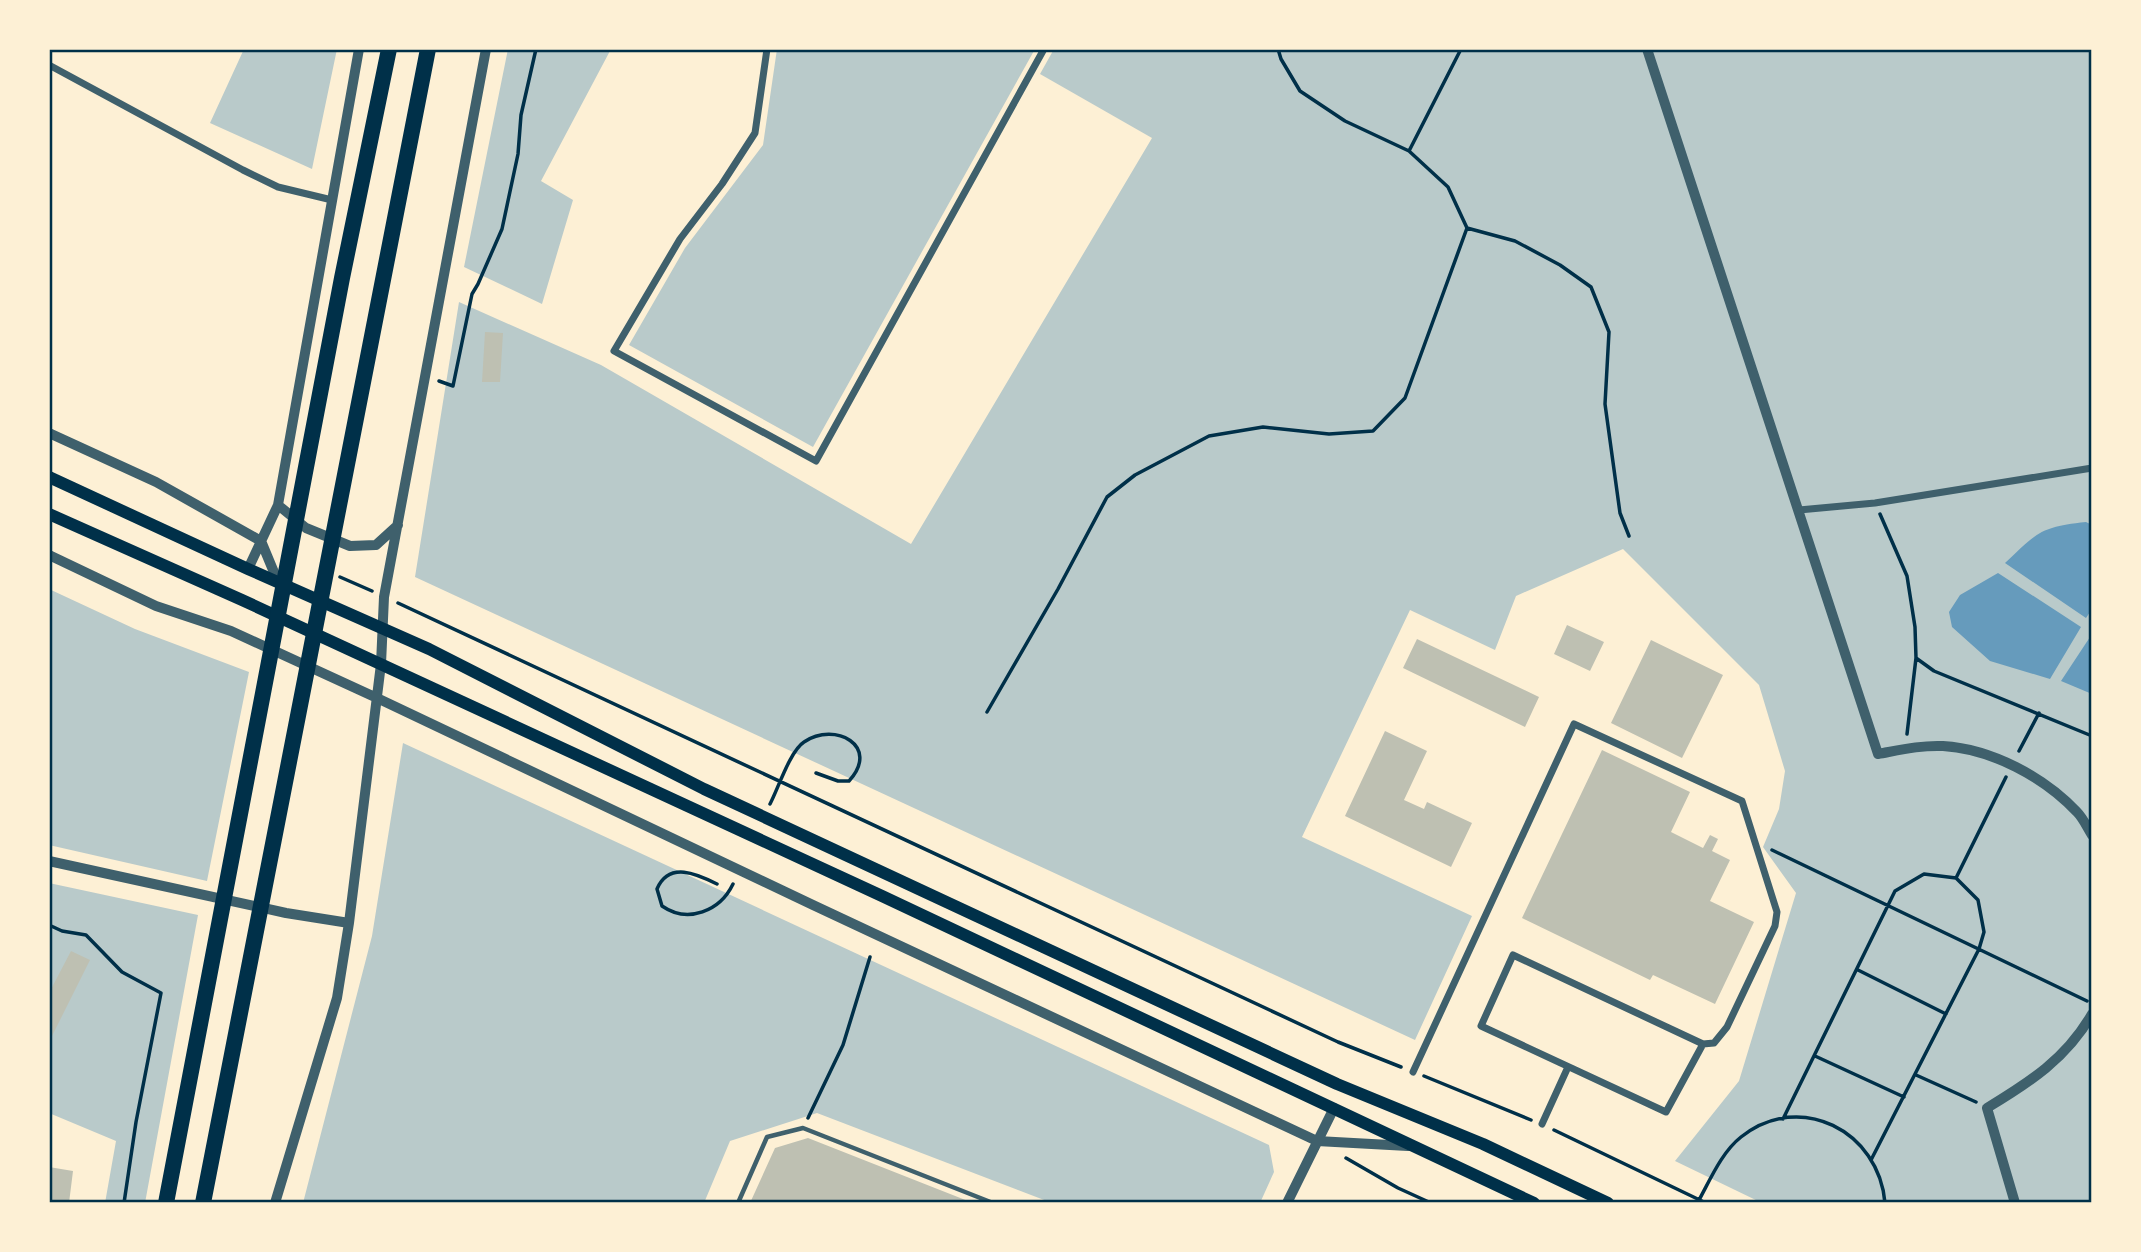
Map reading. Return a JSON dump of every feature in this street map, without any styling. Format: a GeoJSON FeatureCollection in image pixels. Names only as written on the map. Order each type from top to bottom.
{"type":"FeatureCollection","features":[{"type":"Feature","properties":{"kind":"highway"},"geometry":{"type":"LineString","coordinates":[[166,1203],[342,278],[389,49]]}},
{"type":"Feature","properties":{"kind":"highway"},"geometry":{"type":"LineString","coordinates":[[203,1203],[428,49]]}},
{"type":"Feature","properties":{"kind":"main road"},"geometry":{"type":"LineString","coordinates":[[49,477],[429,649],[704,789],[1337,1084],[1483,1144],[1608,1203]]}},
{"type":"Feature","properties":{"kind":"main road"},"geometry":{"type":"LineString","coordinates":[[49,514],[381,664],[1534,1203]]}},
{"type":"Feature","properties":{"kind":"street"},"geometry":{"type":"LineString","coordinates":[[248,569],[278,505],[359,49]]}},
{"type":"Feature","properties":{"kind":"street"},"geometry":{"type":"LineString","coordinates":[[275,1203],[337,998],[349,923],[381,664],[384,597],[486,49]]}},
{"type":"Feature","properties":{"kind":"street"},"geometry":{"type":"LineString","coordinates":[[767,49],[755,133],[722,184],[680,239],[614,351],[816,461],[1044,49]]}},
{"type":"Feature","properties":{"kind":"street"},"geometry":{"type":"LineString","coordinates":[[1647,49],[1878,754],[1946,746],[2012,765],[2051,788],[2079,813],[2092,835]]}},
{"type":"Feature","properties":{"kind":"street"},"geometry":{"type":"LineString","coordinates":[[49,65],[278,187],[332,201]]}},
{"type":"Feature","properties":{"kind":"street"},"geometry":{"type":"LineString","coordinates":[[49,433],[156,482],[261,541],[278,582]]}},
{"type":"Feature","properties":{"kind":"street"},"geometry":{"type":"LineString","coordinates":[[1799,510],[1875,503],[2092,468]]}},
{"type":"Feature","properties":{"kind":"street"},"geometry":{"type":"LineString","coordinates":[[278,505],[306,528],[350,546],[376,545],[398,526]]}},
{"type":"Feature","properties":{"kind":"street"},"geometry":{"type":"LineString","coordinates":[[49,555],[156,606],[231,631],[377,698],[1317,1141],[1413,1146]]}},
{"type":"Feature","properties":{"kind":"street"},"geometry":{"type":"LineString","coordinates":[[1413,1072],[1574,724],[1742,801],[1777,912],[1774,926],[1727,1027],[1714,1042],[1703,1044],[1513,955],[1481,1026],[1666,1112],[1703,1044]]}},
{"type":"Feature","properties":{"kind":"street"},"geometry":{"type":"LineString","coordinates":[[49,861],[286,913],[349,923]]}},
{"type":"Feature","properties":{"kind":"street"},"geometry":{"type":"LineString","coordinates":[[2015,1203],[1987,1108],[2036,1078],[2079,1036],[2092,1014]]}},
{"type":"Feature","properties":{"kind":"street"},"geometry":{"type":"LineString","coordinates":[[1542,1124],[1568,1066]]}},
{"type":"Feature","properties":{"kind":"street"},"geometry":{"type":"LineString","coordinates":[[1287,1203],[1334,1108]]}},
{"type":"Feature","properties":{"kind":"lane"},"geometry":{"type":"LineString","coordinates":[[738,1203],[767,1137],[803,1128],[993,1203]]}},
{"type":"Feature","properties":{"kind":"path"},"geometry":{"type":"LineString","coordinates":[[427,376],[453,386],[472,294],[502,229],[518,154],[521,115],[536,49]]}},
{"type":"Feature","properties":{"kind":"path"},"geometry":{"type":"LineString","coordinates":[[987,712],[1107,497],[1135,475],[1209,436],[1263,427],[1329,434],[1373,431],[1405,398],[1467,228],[1448,187],[1409,151],[1345,121],[1300,91],[1278,49]]}},
{"type":"Feature","properties":{"kind":"path"},"geometry":{"type":"LineString","coordinates":[[1409,151],[1461,49]]}},
{"type":"Feature","properties":{"kind":"path"},"geometry":{"type":"LineString","coordinates":[[1467,228],[1515,241],[1560,265],[1591,287],[1609,332],[1605,404],[1620,513],[1629,536]]}},
{"type":"Feature","properties":{"kind":"path"},"geometry":{"type":"LineString","coordinates":[[1875,503],[1907,576],[1915,627],[1916,657],[1905,749]]}},
{"type":"Feature","properties":{"kind":"path"},"geometry":{"type":"LineString","coordinates":[[335,575],[1338,1042],[1542,1124],[1706,1203]]}},
{"type":"Feature","properties":{"kind":"path"},"geometry":{"type":"LineString","coordinates":[[1916,657],[1934,671],[2092,736]]}},
{"type":"Feature","properties":{"kind":"path"},"geometry":{"type":"LineString","coordinates":[[1956,878],[2039,712]]}},
{"type":"Feature","properties":{"kind":"path"},"geometry":{"type":"LineString","coordinates":[[1767,848],[2092,1003]]}},
{"type":"Feature","properties":{"kind":"path"},"geometry":{"type":"LineString","coordinates":[[1783,1119],[1895,891],[1924,874],[1956,878],[1978,900],[1984,932],[1979,949],[1871,1160]]}},
{"type":"Feature","properties":{"kind":"path"},"geometry":{"type":"LineString","coordinates":[[49,925],[86,936],[122,972],[161,993],[136,1122],[124,1203]]}},
{"type":"Feature","properties":{"kind":"path"},"geometry":{"type":"LineString","coordinates":[[803,1128],[843,1045],[870,957]]}},
{"type":"Feature","properties":{"kind":"path"},"geometry":{"type":"LineString","coordinates":[[1858,970],[1946,1014]]}},
{"type":"Feature","properties":{"kind":"path"},"geometry":{"type":"LineString","coordinates":[[1815,1056],[1904,1097]]}},
{"type":"Feature","properties":{"kind":"path"},"geometry":{"type":"LineString","coordinates":[[1915,1075],[1987,1108]]}},
{"type":"Feature","properties":{"kind":"path"},"geometry":{"type":"LineString","coordinates":[[1699,1200],[1732,1144],[1754,1128],[1783,1119],[1807,1117],[1836,1126],[1856,1141],[1871,1160],[1881,1181],[1885,1203]]}},
{"type":"Feature","properties":{"kind":"path"},"geometry":{"type":"LineString","coordinates":[[1317,1141],[1398,1188],[1430,1203]]}},
{"type":"Feature","properties":{"kind":"shaded area"},"geometry":{"type":"Polygon","coordinates":[[[244,49],[337,49],[312,169],[210,123],[244,49]]]}},
{"type":"Feature","properties":{"kind":"shaded area"},"geometry":{"type":"Polygon","coordinates":[[[508,49],[611,49],[541,181],[573,200],[542,304],[464,267],[508,49]]]}},
{"type":"Feature","properties":{"kind":"shaded area"},"geometry":{"type":"Polygon","coordinates":[[[777,49],[1035,49],[813,447],[629,345],[685,248],[763,145],[777,49]]]}},
{"type":"Feature","properties":{"kind":"shaded area"},"geometry":{"type":"Polygon","coordinates":[[[1054,49],[2092,49],[2092,1203],[1762,1203],[1675,1161],[1739,1081],[1796,893],[1763,847],[1779,809],[1785,771],[1759,685],[1623,549],[1516,596],[1495,650],[1410,610],[1302,837],[1472,916],[1415,1040],[415,577],[459,302],[601,365],[911,544],[1152,138],[1040,74],[1054,49]]]}},
{"type":"Feature","properties":{"kind":"shaded area"},"geometry":{"type":"Polygon","coordinates":[[[49,589],[135,629],[249,672],[207,881],[49,845],[49,589]]]}},
{"type":"Feature","properties":{"kind":"shaded area"},"geometry":{"type":"Polygon","coordinates":[[[403,743],[1269,1145],[1274,1172],[1260,1203],[1052,1203],[817,1113],[730,1141],[704,1203],[303,1203],[372,936],[403,743]]]}},
{"type":"Feature","properties":{"kind":"shaded area"},"geometry":{"type":"Polygon","coordinates":[[[49,883],[198,915],[145,1203],[105,1203],[116,1141],[49,1113],[49,883]]]}},
{"type":"Feature","properties":{"kind":"water"},"geometry":{"type":"Polygon","coordinates":[[[2086,522],[2092,525],[2092,609],[2086,618],[2005,563],[2041,533],[2059,526],[2086,522]]]}},
{"type":"Feature","properties":{"kind":"water"},"geometry":{"type":"Polygon","coordinates":[[[1998,573],[2081,627],[2050,679],[1990,661],[1952,627],[1949,612],[1960,595],[1998,573]]]}},
{"type":"Feature","properties":{"kind":"water"},"geometry":{"type":"Polygon","coordinates":[[[2092,634],[2092,694],[2061,681],[2092,634]]]}},
{"type":"Feature","properties":{"kind":"building"},"geometry":{"type":"Polygon","coordinates":[[[485,332],[503,333],[500,382],[482,382],[485,332]]]}},
{"type":"Feature","properties":{"kind":"building"},"geometry":{"type":"Polygon","coordinates":[[[1567,625],[1604,642],[1590,671],[1554,654],[1567,625]]]}},
{"type":"Feature","properties":{"kind":"building"},"geometry":{"type":"Polygon","coordinates":[[[1417,639],[1539,697],[1525,727],[1403,668],[1417,639]]]}},
{"type":"Feature","properties":{"kind":"building"},"geometry":{"type":"Polygon","coordinates":[[[1651,640],[1723,675],[1682,758],[1611,723],[1651,640]]]}},
{"type":"Feature","properties":{"kind":"building"},"geometry":{"type":"Polygon","coordinates":[[[1385,731],[1427,751],[1404,800],[1424,809],[1427,802],[1472,823],[1451,867],[1345,816],[1385,731]]]}},
{"type":"Feature","properties":{"kind":"building"},"geometry":{"type":"Polygon","coordinates":[[[1602,750],[1690,792],[1671,832],[1703,848],[1710,835],[1718,839],[1712,851],[1730,860],[1710,901],[1754,922],[1715,1004],[1653,975],[1650,980],[1522,918],[1602,750]]]}},
{"type":"Feature","properties":{"kind":"building"},"geometry":{"type":"Polygon","coordinates":[[[71,951],[90,960],[49,1042],[49,993],[71,951]]]}},
{"type":"Feature","properties":{"kind":"building"},"geometry":{"type":"Polygon","coordinates":[[[808,1138],[973,1203],[750,1203],[775,1148],[808,1138]]]}},
{"type":"Feature","properties":{"kind":"building"},"geometry":{"type":"Polygon","coordinates":[[[49,1167],[73,1171],[69,1203],[49,1203],[49,1167]]]}}]}
